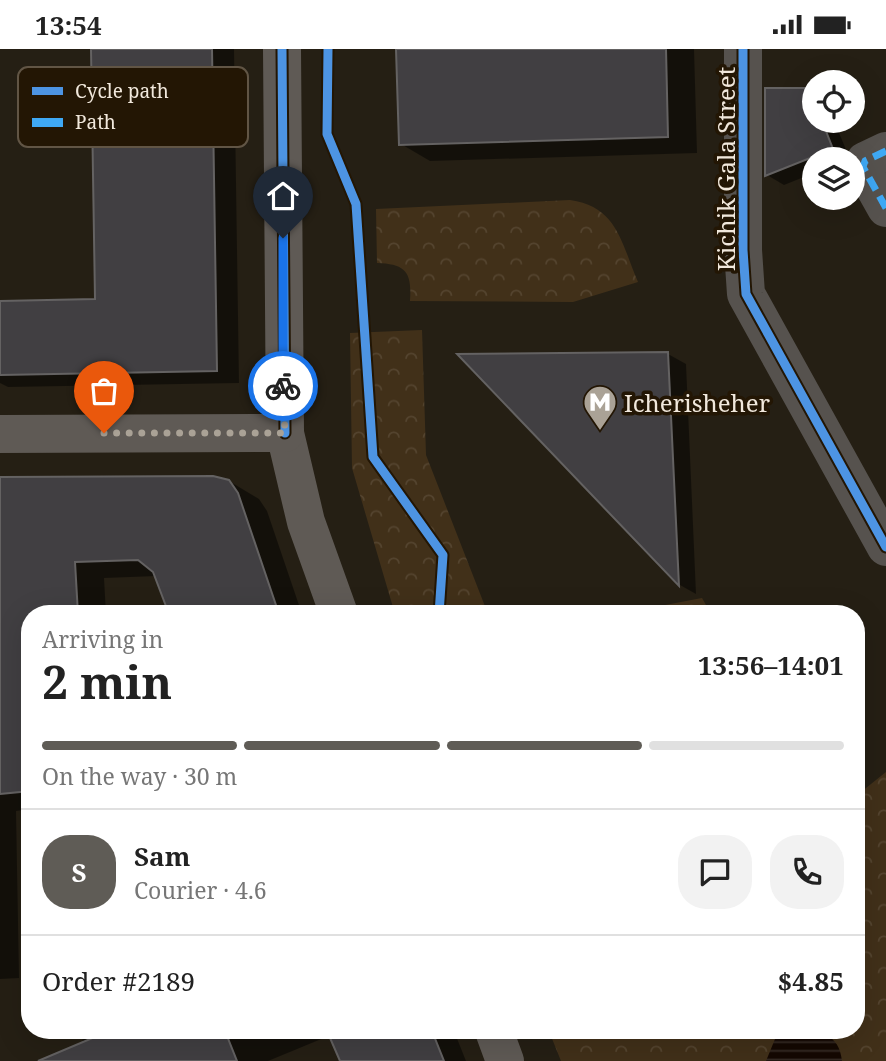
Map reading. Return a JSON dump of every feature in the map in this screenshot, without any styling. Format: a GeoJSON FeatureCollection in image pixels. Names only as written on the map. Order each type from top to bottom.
{"type":"FeatureCollection","features":[{"type":"Feature","properties":{"kind":"main road"},"geometry":{"type":"LineString","coordinates":[[282,49],[285,433],[306,522],[335,605]]}},
{"type":"Feature","properties":{"kind":"main road"},"geometry":{"type":"LineString","coordinates":[[0,434],[285,433]]}},
{"type":"Feature","properties":{"kind":"main road"},"geometry":{"type":"LineString","coordinates":[[497,1039],[505,1061]]}},
{"type":"Feature","properties":{"kind":"street","name":"Kichik Gala Street"},"geometry":{"type":"LineString","coordinates":[[743,49],[743,250],[746,294],[886,547]]}},
{"type":"Feature","properties":{"kind":"street"},"geometry":{"type":"LineString","coordinates":[[886,151],[865,161],[863,167],[886,208]]}},
{"type":"Feature","properties":{"kind":"green space"},"geometry":{"type":"Polygon","coordinates":[[[570,200],[598,210],[608,219],[622,241],[638,282],[573,302],[410,301],[410,283],[405,271],[395,265],[377,263],[376,209],[570,200]]]}},
{"type":"Feature","properties":{"kind":"green space"},"geometry":{"type":"Polygon","coordinates":[[[422,330],[426,455],[484,605],[392,605],[352,468],[350,333],[422,330]]]}},
{"type":"Feature","properties":{"kind":"green space"},"geometry":{"type":"Polygon","coordinates":[[[702,598],[706,605],[665,605],[702,598]]]}},
{"type":"Feature","properties":{"kind":"green space"},"geometry":{"type":"Polygon","coordinates":[[[886,772],[886,1061],[561,1061],[552,1039],[865,1039],[865,789],[886,772]]]}},
{"type":"Feature","properties":{"kind":"shaded area"},"geometry":{"type":"Polygon","coordinates":[[[775,1039],[832,1039],[840,1051],[842,1061],[766,1061],[775,1039]]]}},
{"type":"Feature","properties":{"kind":"building"},"geometry":{"type":"Polygon","coordinates":[[[91,49],[212,49],[212,67],[91,67],[91,49]]]}},
{"type":"Feature","properties":{"kind":"building"},"geometry":{"type":"Polygon","coordinates":[[[396,49],[666,49],[668,137],[399,145],[396,49]]]}},
{"type":"Feature","properties":{"kind":"building"},"geometry":{"type":"Polygon","coordinates":[[[765,88],[802,88],[802,133],[827,133],[832,147],[802,147],[802,161],[765,176],[765,88]]]}},
{"type":"Feature","properties":{"kind":"building"},"geometry":{"type":"Polygon","coordinates":[[[93,147],[214,147],[217,371],[0,375],[0,301],[95,299],[93,147]]]}},
{"type":"Feature","properties":{"kind":"building"},"geometry":{"type":"Polygon","coordinates":[[[668,352],[679,586],[457,354],[668,352]]]}},
{"type":"Feature","properties":{"kind":"building"},"geometry":{"type":"Polygon","coordinates":[[[213,476],[229,480],[238,493],[276,605],[166,605],[153,572],[138,560],[75,562],[77,605],[21,605],[21,792],[0,794],[0,477],[213,476]]]}},
{"type":"Feature","properties":{"kind":"building"},"geometry":{"type":"Polygon","coordinates":[[[90,1039],[228,1039],[237,1061],[38,1061],[90,1039]]]}},
{"type":"Feature","properties":{"kind":"building"},"geometry":{"type":"Polygon","coordinates":[[[330,1039],[435,1039],[444,1061],[340,1061],[330,1039]]]}},
{"type":"Feature","properties":{"kind":"marked path"},"geometry":{"type":"LineString","coordinates":[[886,151],[865,161],[863,167],[886,208]]}},
{"type":"Feature","properties":{"kind":"cycle path"},"geometry":{"type":"LineString","coordinates":[[282,49],[285,433]]}},
{"type":"Feature","properties":{"kind":"cycle path"},"geometry":{"type":"LineString","coordinates":[[328,49],[327,134],[356,204],[373,457],[443,555],[440,605]]}},
{"type":"Feature","properties":{"kind":"cycle path"},"geometry":{"type":"LineString","coordinates":[[743,49],[743,250],[746,294],[886,547]]}},
{"type":"Feature","properties":{"kind":"way so far"},"geometry":{"type":"LineString","coordinates":[[104,433],[285,433],[283,386]]}},
{"type":"Feature","properties":{"kind":"place","name":"Icherisheher"},"geometry":{"type":"Point","coordinates":[600,432]}},
{"type":"Feature","properties":{"kind":"route"},"geometry":{"type":"LineString","coordinates":[[283,238],[283,386]]}}]}
